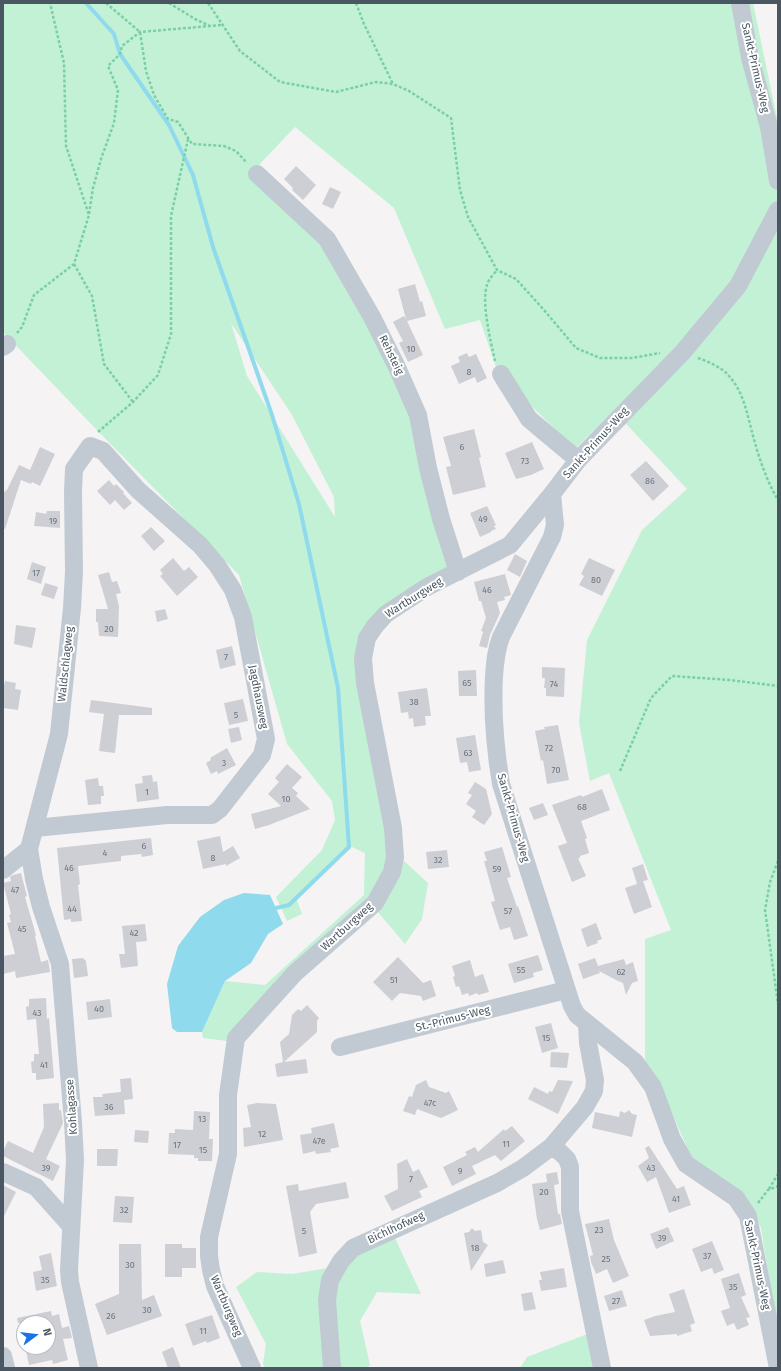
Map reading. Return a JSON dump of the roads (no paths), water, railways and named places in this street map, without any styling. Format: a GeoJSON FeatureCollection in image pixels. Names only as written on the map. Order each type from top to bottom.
{"type":"FeatureCollection","features":[{"type":"Feature","properties":{"kind":"street","name":"Sankt-Primus-Weg"},"geometry":{"type":"LineString","coordinates":[[740,3],[750,58],[769,127],[778,181]]}},
{"type":"Feature","properties":{"kind":"street","name":"Rehsteig"},"geometry":{"type":"LineString","coordinates":[[257,174],[327,239],[372,317],[396,365],[418,415],[440,519],[458,572]]}},
{"type":"Feature","properties":{"kind":"street","name":"Sankt-Primus-Weg"},"geometry":{"type":"LineString","coordinates":[[778,210],[738,286],[682,352],[578,460],[552,494],[555,525],[552,537],[500,637],[496,649],[494,690],[494,721],[501,784],[572,1006],[577,1015],[636,1062],[653,1087],[672,1139],[686,1164],[736,1198],[748,1216],[778,1368]]}},
{"type":"Feature","properties":{"kind":"street"},"geometry":{"type":"LineString","coordinates":[[501,374],[529,419],[578,460]]}},
{"type":"Feature","properties":{"kind":"street","name":"Jagdhausweg"},"geometry":{"type":"LineString","coordinates":[[35,828],[167,815],[212,815],[220,809],[262,755],[266,739],[243,617],[233,590],[217,565],[200,545],[138,490],[103,452],[90,446]]}},
{"type":"Feature","properties":{"kind":"street","name":"Waldschlagweg"},"geometry":{"type":"LineString","coordinates":[[29,849],[59,734],[72,608],[74,572],[72,492],[74,469],[90,446]]}},
{"type":"Feature","properties":{"kind":"street","name":"Wartburgweg"},"geometry":{"type":"LineString","coordinates":[[249,1367],[215,1286],[210,1270],[209,1256],[209,1237],[228,1154],[228,1095],[236,1038],[295,973],[375,903],[392,872],[395,857],[393,828],[365,683],[363,658],[367,638],[386,614],[427,587],[510,545],[552,494]]}},
{"type":"Feature","properties":{"kind":"street"},"geometry":{"type":"LineString","coordinates":[[3,870],[29,849]]}},
{"type":"Feature","properties":{"kind":"street","name":"Kohlagasse"},"geometry":{"type":"LineString","coordinates":[[29,849],[41,907],[60,964],[75,1160],[70,1225],[69,1270],[70,1282],[88,1368]]}},
{"type":"Feature","properties":{"kind":"street","name":"St.-Primus-Weg"},"geometry":{"type":"LineString","coordinates":[[340,1047],[566,990]]}},
{"type":"Feature","properties":{"kind":"street","name":"Bichlhofweg"},"geometry":{"type":"LineString","coordinates":[[332,1368],[327,1300],[330,1280],[341,1261],[353,1248],[497,1182],[524,1168],[551,1147],[585,1106],[594,1091],[595,1080],[588,1044],[587,1023]]}},
{"type":"Feature","properties":{"kind":"street"},"geometry":{"type":"LineString","coordinates":[[551,1147],[560,1152],[567,1159],[570,1167],[570,1211],[602,1368]]}},
{"type":"Feature","properties":{"kind":"street"},"geometry":{"type":"LineString","coordinates":[[3,1172],[36,1187],[70,1225]]}},
{"type":"Feature","properties":{"kind":"street"},"geometry":{"type":"LineString","coordinates":[[3,1356],[6,1368]]}},
{"type":"Feature","properties":{"kind":"water"},"geometry":{"type":"Polygon","coordinates":[[[244,893],[270,895],[283,924],[268,934],[251,963],[225,981],[202,1032],[177,1032],[172,1028],[167,984],[178,946],[200,917],[224,900],[244,893]]]}},
{"type":"Feature","properties":{"kind":"waterway"},"geometry":{"type":"LineString","coordinates":[[86,3],[114,34],[120,54],[169,125],[193,175],[213,247],[272,415],[299,504],[338,688],[349,847],[289,905],[276,908]]}}]}
